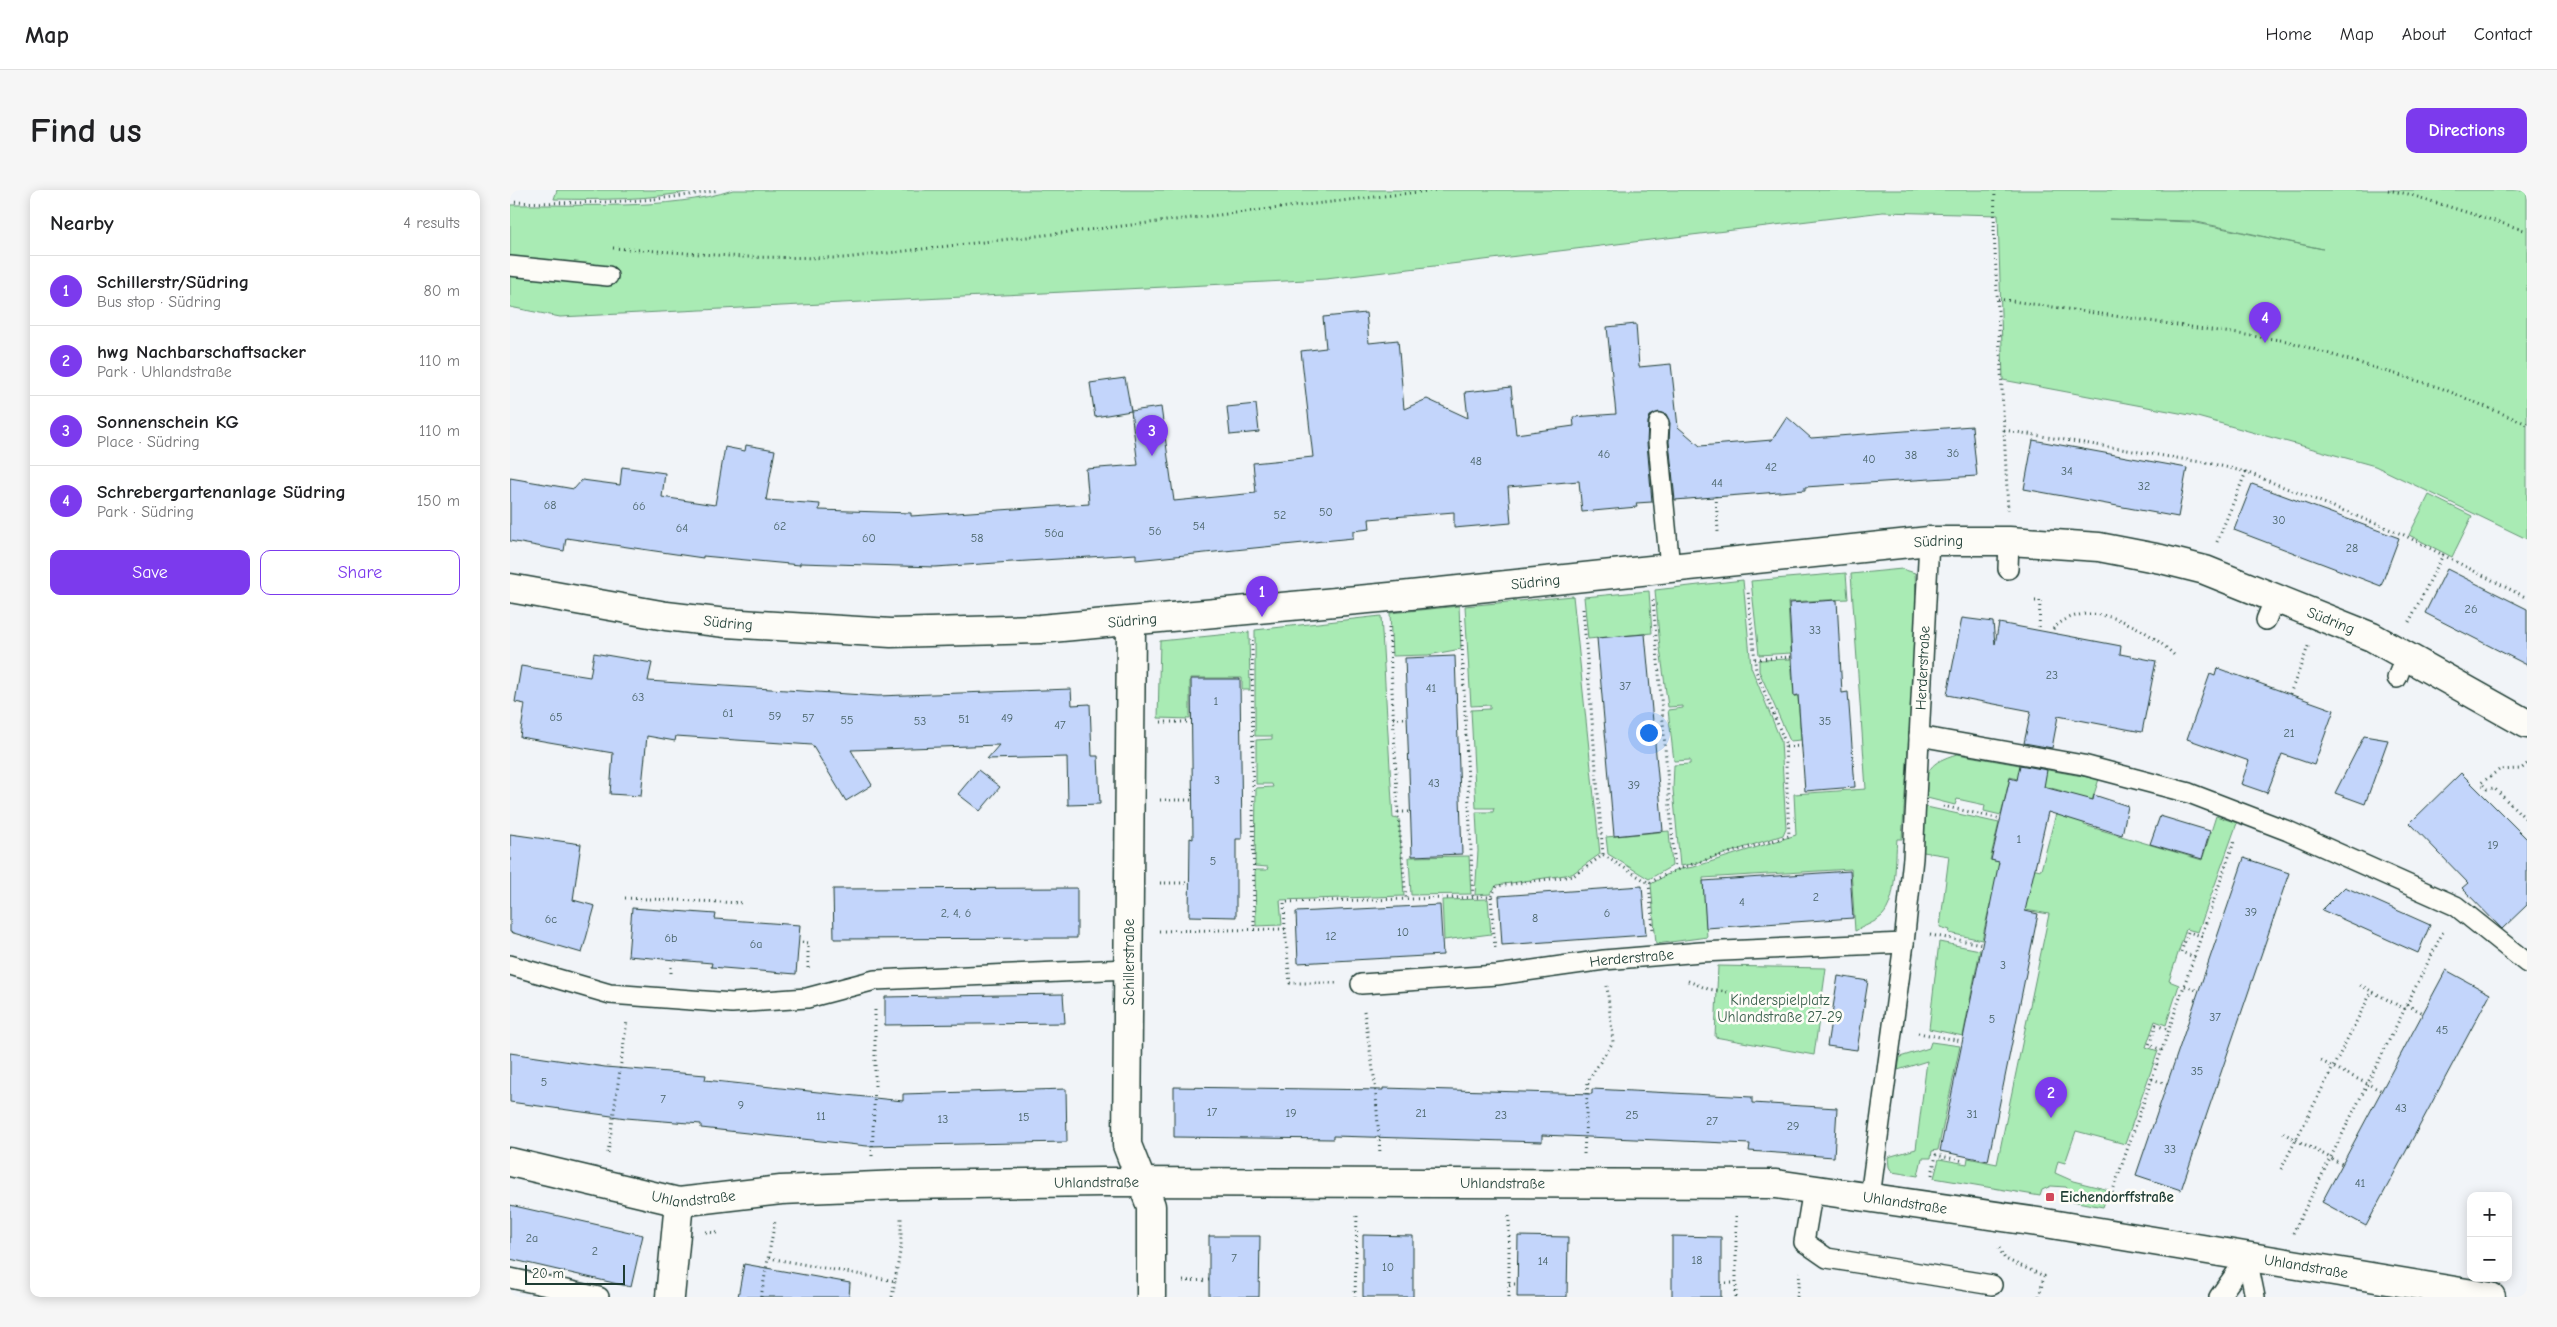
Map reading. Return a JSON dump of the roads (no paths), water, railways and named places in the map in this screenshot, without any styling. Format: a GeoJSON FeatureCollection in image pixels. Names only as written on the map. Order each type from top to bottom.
{"type":"FeatureCollection","features":[{"type":"Feature","properties":{"kind":"street","name":"Südring"},"geometry":{"type":"LineString","coordinates":[[510,588],[666,616],[726,623],[891,633],[1040,629],[1131,622],[1929,541],[2009,541],[2099,547],[2205,570],[2270,609],[2320,616],[2400,661],[2527,724]]}},
{"type":"Feature","properties":{"kind":"street","name":"Schillerstraße"},"geometry":{"type":"LineString","coordinates":[[1131,622],[1127,1145],[1151,1206],[1151,1297]]}},
{"type":"Feature","properties":{"kind":"street","name":"Uhlandstraße"},"geometry":{"type":"LineString","coordinates":[[510,1162],[679,1202],[781,1190],[871,1186],[1141,1182],[1776,1184],[2098,1233],[2491,1297]]}},
{"type":"Feature","properties":{"kind":"street"},"geometry":{"type":"LineString","coordinates":[[670,1297],[679,1202]]}},
{"type":"Feature","properties":{"kind":"lane"},"geometry":{"type":"LineString","coordinates":[[510,266],[608,276]]}},
{"type":"Feature","properties":{"kind":"lane"},"geometry":{"type":"LineString","coordinates":[[1658,423],[1658,442],[1671,521],[1660,569]]}},
{"type":"Feature","properties":{"kind":"lane","name":"Herderstraße"},"geometry":{"type":"LineString","coordinates":[[1870,1197],[1904,938],[1912,858],[1929,541]]}},
{"type":"Feature","properties":{"kind":"lane"},"geometry":{"type":"LineString","coordinates":[[2008,569],[2009,541]]}},
{"type":"Feature","properties":{"kind":"lane"},"geometry":{"type":"LineString","coordinates":[[1919,736],[2083,765],[2189,794],[2244,814],[2288,831],[2456,906],[2527,963]]}},
{"type":"Feature","properties":{"kind":"lane","name":"Herderstraße"},"geometry":{"type":"LineString","coordinates":[[1361,984],[1497,975],[1604,960],[1904,938]]}},
{"type":"Feature","properties":{"kind":"lane"},"geometry":{"type":"LineString","coordinates":[[510,965],[610,994],[732,1003],[807,998],[875,980],[1128,969]]}},
{"type":"Feature","properties":{"kind":"lane"},"geometry":{"type":"LineString","coordinates":[[1813,1189],[1804,1242],[1827,1258],[1992,1285]]}},
{"type":"Feature","properties":{"kind":"lane"},"geometry":{"type":"LineString","coordinates":[[2218,1297],[2247,1258]]}},
{"type":"Feature","properties":{"kind":"lane"},"geometry":{"type":"LineString","coordinates":[[2247,1258],[2255,1297]]}},
{"type":"Feature","properties":{"kind":"lane"},"geometry":{"type":"LineString","coordinates":[[510,1278],[599,1297]]}},
{"type":"Feature","properties":{"kind":"place","name":"Schrebergartenanlage Südring"},"geometry":{"type":"Point","coordinates":[2265,343]}},
{"type":"Feature","properties":{"kind":"place","name":"Sonnenschein KG"},"geometry":{"type":"Point","coordinates":[1152,456]}},
{"type":"Feature","properties":{"kind":"place","name":"Schillerstr/Südring"},"geometry":{"type":"Point","coordinates":[1262,617]}},
{"type":"Feature","properties":{"kind":"place","name":"hwg Nachbarschaftsacker"},"geometry":{"type":"Point","coordinates":[2051,1118]}},
{"type":"Feature","properties":{"kind":"place","name":"Eichendorffstraße"},"geometry":{"type":"Point","coordinates":[2050,1197]}},
{"type":"Feature","properties":{"kind":"park label","name":"Kinderspielplatz Uhlandstraße 27-29"},"geometry":{"type":"Point","coordinates":[1780,1008]}}]}
